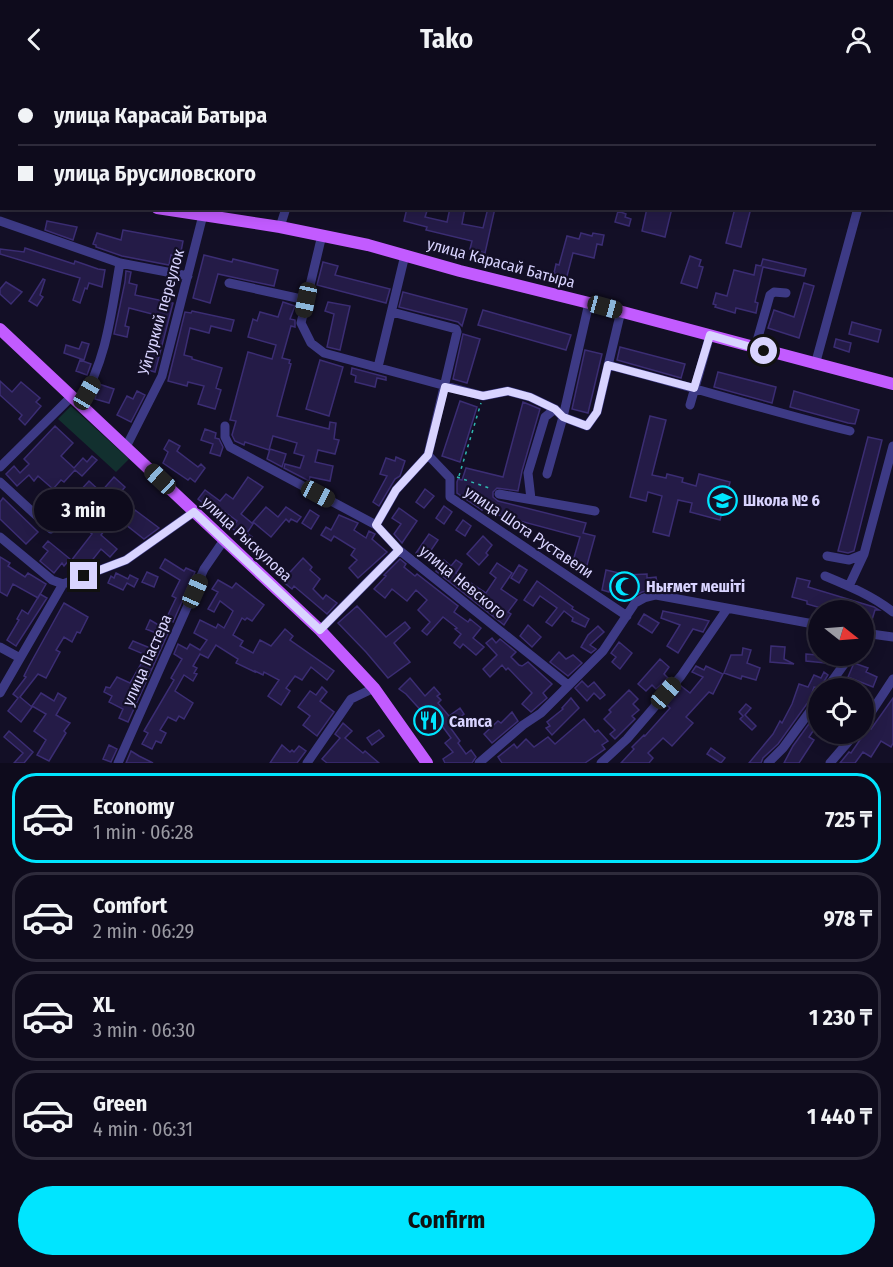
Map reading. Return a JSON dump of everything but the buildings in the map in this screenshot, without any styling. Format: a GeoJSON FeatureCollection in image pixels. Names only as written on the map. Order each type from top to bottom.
{"type":"FeatureCollection","features":[{"type":"Feature","properties":{"kind":"main road","name":"улица Карасай Батыра"},"geometry":{"type":"LineString","coordinates":[[170,210],[322,235],[621,311],[815,365],[893,384]]}},
{"type":"Feature","properties":{"kind":"main road","name":"улица Рыскулова"},"geometry":{"type":"LineString","coordinates":[[0,329],[320,630],[374,688],[427,763]]}},
{"type":"Feature","properties":{"kind":"street"},"geometry":{"type":"LineString","coordinates":[[280,227],[285,210]]}},
{"type":"Feature","properties":{"kind":"street"},"geometry":{"type":"LineString","coordinates":[[815,365],[857,210]]}},
{"type":"Feature","properties":{"kind":"street","name":"Уйгуркий переулок"},"geometry":{"type":"LineString","coordinates":[[126,447],[162,376],[203,215]]}},
{"type":"Feature","properties":{"kind":"street"},"geometry":{"type":"LineString","coordinates":[[0,220],[120,263],[188,276]]}},
{"type":"Feature","properties":{"kind":"street"},"geometry":{"type":"LineString","coordinates":[[322,235],[301,322],[311,343],[324,353],[483,396],[508,391],[530,397],[555,409],[563,417],[587,426],[597,412],[621,311]]}},
{"type":"Feature","properties":{"kind":"street","name":"улица Карасай Батыра"},"geometry":{"type":"LineString","coordinates":[[378,366],[405,255]]}},
{"type":"Feature","properties":{"kind":"street"},"geometry":{"type":"LineString","coordinates":[[0,467],[76,400],[93,381],[105,348],[120,263]]}},
{"type":"Feature","properties":{"kind":"street"},"geometry":{"type":"LineString","coordinates":[[229,283],[306,300]]}},
{"type":"Feature","properties":{"kind":"street"},"geometry":{"type":"LineString","coordinates":[[755,348],[770,295],[774,292],[786,293]]}},
{"type":"Feature","properties":{"kind":"street","name":"улица Карасай Батыра"},"geometry":{"type":"LineString","coordinates":[[547,474],[563,417],[589,303]]}},
{"type":"Feature","properties":{"kind":"street"},"geometry":{"type":"LineString","coordinates":[[376,525],[396,490],[428,455],[458,335],[456,329],[392,312]]}},
{"type":"Feature","properties":{"kind":"street"},"geometry":{"type":"LineString","coordinates":[[690,405],[710,335]]}},
{"type":"Feature","properties":{"kind":"street"},"geometry":{"type":"LineString","coordinates":[[608,365],[850,431]]}},
{"type":"Feature","properties":{"kind":"street"},"geometry":{"type":"LineString","coordinates":[[531,499],[528,473],[545,417],[555,409]]}},
{"type":"Feature","properties":{"kind":"street","name":"улица Невского"},"geometry":{"type":"LineString","coordinates":[[225,426],[225,437],[230,447],[376,525],[399,550],[568,686]]}},
{"type":"Feature","properties":{"kind":"street"},"geometry":{"type":"LineString","coordinates":[[849,586],[864,554],[893,446]]}},
{"type":"Feature","properties":{"kind":"street","name":"улица Шота Руставели"},"geometry":{"type":"LineString","coordinates":[[428,455],[455,478],[450,497],[627,616]]}},
{"type":"Feature","properties":{"kind":"street"},"geometry":{"type":"LineString","coordinates":[[0,482],[51,529]]}},
{"type":"Feature","properties":{"kind":"street"},"geometry":{"type":"LineString","coordinates":[[499,494],[595,511]]}},
{"type":"Feature","properties":{"kind":"street"},"geometry":{"type":"LineString","coordinates":[[0,693],[63,585],[126,560],[194,512]]}},
{"type":"Feature","properties":{"kind":"street"},"geometry":{"type":"LineString","coordinates":[[0,537],[52,580],[63,585]]}},
{"type":"Feature","properties":{"kind":"street","name":"улица Пастера"},"geometry":{"type":"LineString","coordinates":[[118,763],[204,569],[224,540]]}},
{"type":"Feature","properties":{"kind":"street"},"geometry":{"type":"LineString","coordinates":[[320,630],[399,550]]}},
{"type":"Feature","properties":{"kind":"street"},"geometry":{"type":"LineString","coordinates":[[826,556],[849,560],[864,554]]}},
{"type":"Feature","properties":{"kind":"street"},"geometry":{"type":"LineString","coordinates":[[825,576],[849,586],[893,612]]}},
{"type":"Feature","properties":{"kind":"street"},"geometry":{"type":"LineString","coordinates":[[479,763],[523,725],[541,713],[603,651],[636,603],[644,598],[656,595],[808,623]]}},
{"type":"Feature","properties":{"kind":"street"},"geometry":{"type":"LineString","coordinates":[[601,763],[627,739],[681,676],[727,609]]}},
{"type":"Feature","properties":{"kind":"street"},"geometry":{"type":"LineString","coordinates":[[874,634],[893,637]]}},
{"type":"Feature","properties":{"kind":"street"},"geometry":{"type":"LineString","coordinates":[[0,646],[20,658]]}},
{"type":"Feature","properties":{"kind":"street"},"geometry":{"type":"LineString","coordinates":[[874,708],[893,679]]}},
{"type":"Feature","properties":{"kind":"street"},"geometry":{"type":"LineString","coordinates":[[307,763],[351,699],[374,688]]}},
{"type":"Feature","properties":{"kind":"street"},"geometry":{"type":"LineString","coordinates":[[768,763],[783,748],[808,714]]}},
{"type":"Feature","properties":{"kind":"street"},"geometry":{"type":"LineString","coordinates":[[830,763],[846,744]]}},
{"type":"Feature","properties":{"kind":"path"},"geometry":{"type":"LineString","coordinates":[[483,396],[455,478],[491,488],[499,494]]}},
{"type":"Feature","properties":{"kind":"green space"},"geometry":{"type":"Polygon","coordinates":[[[71,406],[129,459],[116,472],[58,419],[71,406]]]}},
{"type":"Feature","properties":{"kind":"place","name":"Школа № 6"},"geometry":{"type":"Point","coordinates":[722,500]}},
{"type":"Feature","properties":{"kind":"place","name":"Нығмет мешіті"},"geometry":{"type":"Point","coordinates":[625,586]}},
{"type":"Feature","properties":{"kind":"place","name":"Camca"},"geometry":{"type":"Point","coordinates":[428,721]}},
{"type":"Feature","properties":{"kind":"route"},"geometry":{"type":"LineString","coordinates":[[84,576],[126,560],[194,512],[320,630],[399,550],[376,525],[396,490],[428,455],[445,387],[483,396],[508,391],[530,397],[555,409],[563,417],[587,426],[597,412],[608,365],[694,388],[710,335],[764,351]]}}]}
